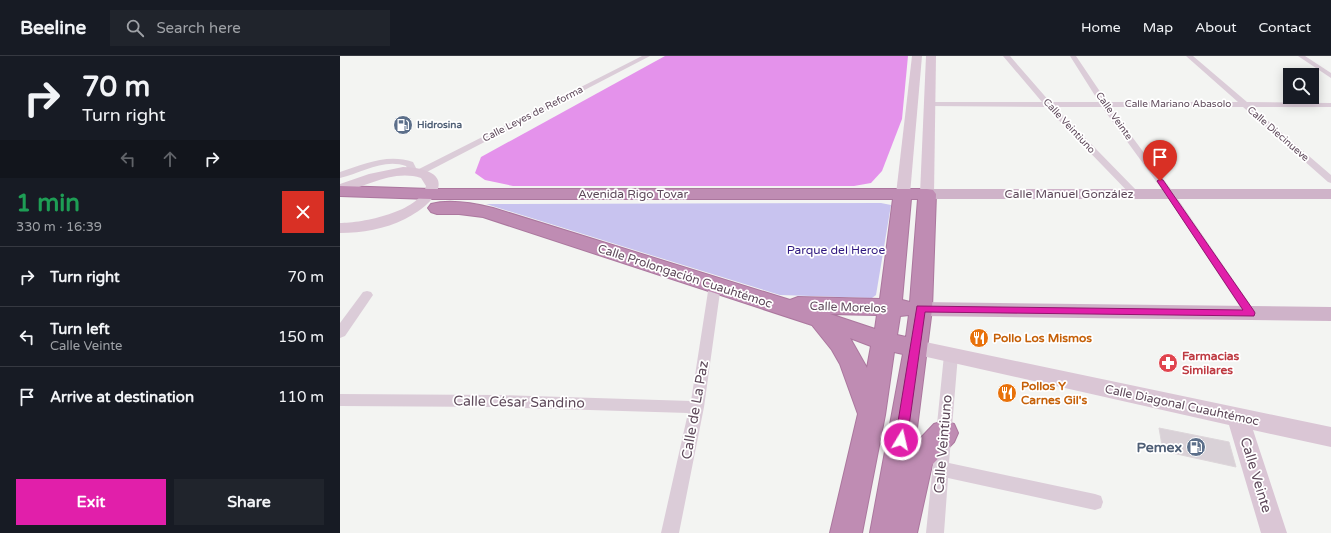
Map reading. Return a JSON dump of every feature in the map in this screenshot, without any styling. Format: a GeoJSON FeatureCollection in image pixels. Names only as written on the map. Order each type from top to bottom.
{"type":"FeatureCollection","features":[{"type":"Feature","properties":{"kind":"highway","name":"Avenida Rigo Tovar"},"geometry":{"type":"LineString","coordinates":[[340,190],[430,194],[927,194]]}},
{"type":"Feature","properties":{"kind":"highway"},"geometry":{"type":"LineString","coordinates":[[846,533],[871,415],[890,308],[903,194]]}},
{"type":"Feature","properties":{"kind":"highway"},"geometry":{"type":"LineString","coordinates":[[886,533],[921,309],[927,194]]}},
{"type":"Feature","properties":{"kind":"highway"},"geometry":{"type":"LineString","coordinates":[[340,207],[414,208]]}},
{"type":"Feature","properties":{"kind":"highway","name":"Calle Prolongación Cuauhtémoc"},"geometry":{"type":"LineString","coordinates":[[414,208],[459,208],[486,212],[776,304],[884,341],[916,348]]}},
{"type":"Feature","properties":{"kind":"highway","name":"Calle Morelos"},"geometry":{"type":"LineString","coordinates":[[776,304],[921,309]]}},
{"type":"Feature","properties":{"kind":"highway"},"geometry":{"type":"LineString","coordinates":[[820,320],[840,341],[850,356],[856,369],[871,415]]}},
{"type":"Feature","properties":{"kind":"highway"},"geometry":{"type":"LineString","coordinates":[[901,533],[920,458],[944,433]]}},
{"type":"Feature","properties":{"kind":"main road"},"geometry":{"type":"LineString","coordinates":[[903,194],[917,56]]}},
{"type":"Feature","properties":{"kind":"main road"},"geometry":{"type":"LineString","coordinates":[[927,194],[931,56]]}},
{"type":"Feature","properties":{"kind":"main road"},"geometry":{"type":"LineString","coordinates":[[340,190],[364,179],[396,172],[416,173],[430,178],[432,183],[430,194],[414,208],[399,216],[381,222],[342,230]]}},
{"type":"Feature","properties":{"kind":"main road","name":"Calle Manuel González"},"geometry":{"type":"LineString","coordinates":[[927,194],[1331,194]]}},
{"type":"Feature","properties":{"kind":"main road"},"geometry":{"type":"LineString","coordinates":[[921,309],[1331,314]]}},
{"type":"Feature","properties":{"kind":"main road","name":"Calle Diagonal Cuauhtémoc"},"geometry":{"type":"LineString","coordinates":[[916,348],[1331,438]]}},
{"type":"Feature","properties":{"kind":"main road","name":"Calle Veinte"},"geometry":{"type":"LineString","coordinates":[[1238,417],[1274,533]]}},
{"type":"Feature","properties":{"kind":"street","name":"Calle Leyes de Reforma"},"geometry":{"type":"LineString","coordinates":[[416,173],[648,56]]}},
{"type":"Feature","properties":{"kind":"street","name":"Calle Veintiuno"},"geometry":{"type":"LineString","coordinates":[[1006,56],[1048,104],[1135,194]]}},
{"type":"Feature","properties":{"kind":"street","name":"Calle Veinte"},"geometry":{"type":"LineString","coordinates":[[1073,56],[1104,104],[1170,194],[1250,313]]}},
{"type":"Feature","properties":{"kind":"street","name":"Calle Diecinueve"},"geometry":{"type":"LineString","coordinates":[[1190,56],[1331,180]]}},
{"type":"Feature","properties":{"kind":"street"},"geometry":{"type":"LineString","coordinates":[[1301,56],[1331,76]]}},
{"type":"Feature","properties":{"kind":"street","name":"Calle Mariano Abasolo"},"geometry":{"type":"LineString","coordinates":[[930,104],[1331,105]]}},
{"type":"Feature","properties":{"kind":"street"},"geometry":{"type":"LineString","coordinates":[[340,175],[391,161],[406,162],[410,164],[416,173]]}},
{"type":"Feature","properties":{"kind":"street","name":"Calle de La Paz"},"geometry":{"type":"LineString","coordinates":[[670,533],[697,407],[715,285]]}},
{"type":"Feature","properties":{"kind":"street"},"geometry":{"type":"LineString","coordinates":[[340,333],[367,295]]}},
{"type":"Feature","properties":{"kind":"street","name":"Calle Veintiuno"},"geometry":{"type":"LineString","coordinates":[[935,533],[951,355]]}},
{"type":"Feature","properties":{"kind":"street","name":"Calle César Sandino"},"geometry":{"type":"LineString","coordinates":[[340,400],[496,401],[697,407]]}},
{"type":"Feature","properties":{"kind":"street"},"geometry":{"type":"LineString","coordinates":[[941,469],[1094,502]]}},
{"type":"Feature","properties":{"kind":"green space","name":"Parque del Heroe"},"geometry":{"type":"Polygon","coordinates":[[[881,203],[891,205],[876,295],[872,298],[780,295],[486,204],[881,203]]]}},
{"type":"Feature","properties":{"kind":"shaded area"},"geometry":{"type":"Polygon","coordinates":[[[665,56],[908,56],[902,119],[882,171],[871,183],[854,186],[513,186],[485,180],[475,173],[481,157],[665,56]]]}},
{"type":"Feature","properties":{"kind":"building","name":"Pemex"},"geometry":{"type":"Polygon","coordinates":[[[1159,428],[1229,442],[1236,467],[1163,451],[1159,428]]]}},
{"type":"Feature","properties":{"kind":"place","name":"Hidrosina"},"geometry":{"type":"Point","coordinates":[403,125]}},
{"type":"Feature","properties":{"kind":"place","name":"Pollo Los Mismos"},"geometry":{"type":"Point","coordinates":[979,338]}},
{"type":"Feature","properties":{"kind":"place","name":"Farmacias Similares"},"geometry":{"type":"Point","coordinates":[1168,363]}},
{"type":"Feature","properties":{"kind":"place","name":"Pollos Y Carnes Gil's"},"geometry":{"type":"Point","coordinates":[1007,393]}},
{"type":"Feature","properties":{"kind":"place","name":"Pemex"},"geometry":{"type":"Point","coordinates":[1196,447]}},
{"type":"Feature","properties":{"kind":"route"},"geometry":{"type":"LineString","coordinates":[[901,440],[921,309],[1250,313],[1160,181]]}}]}
